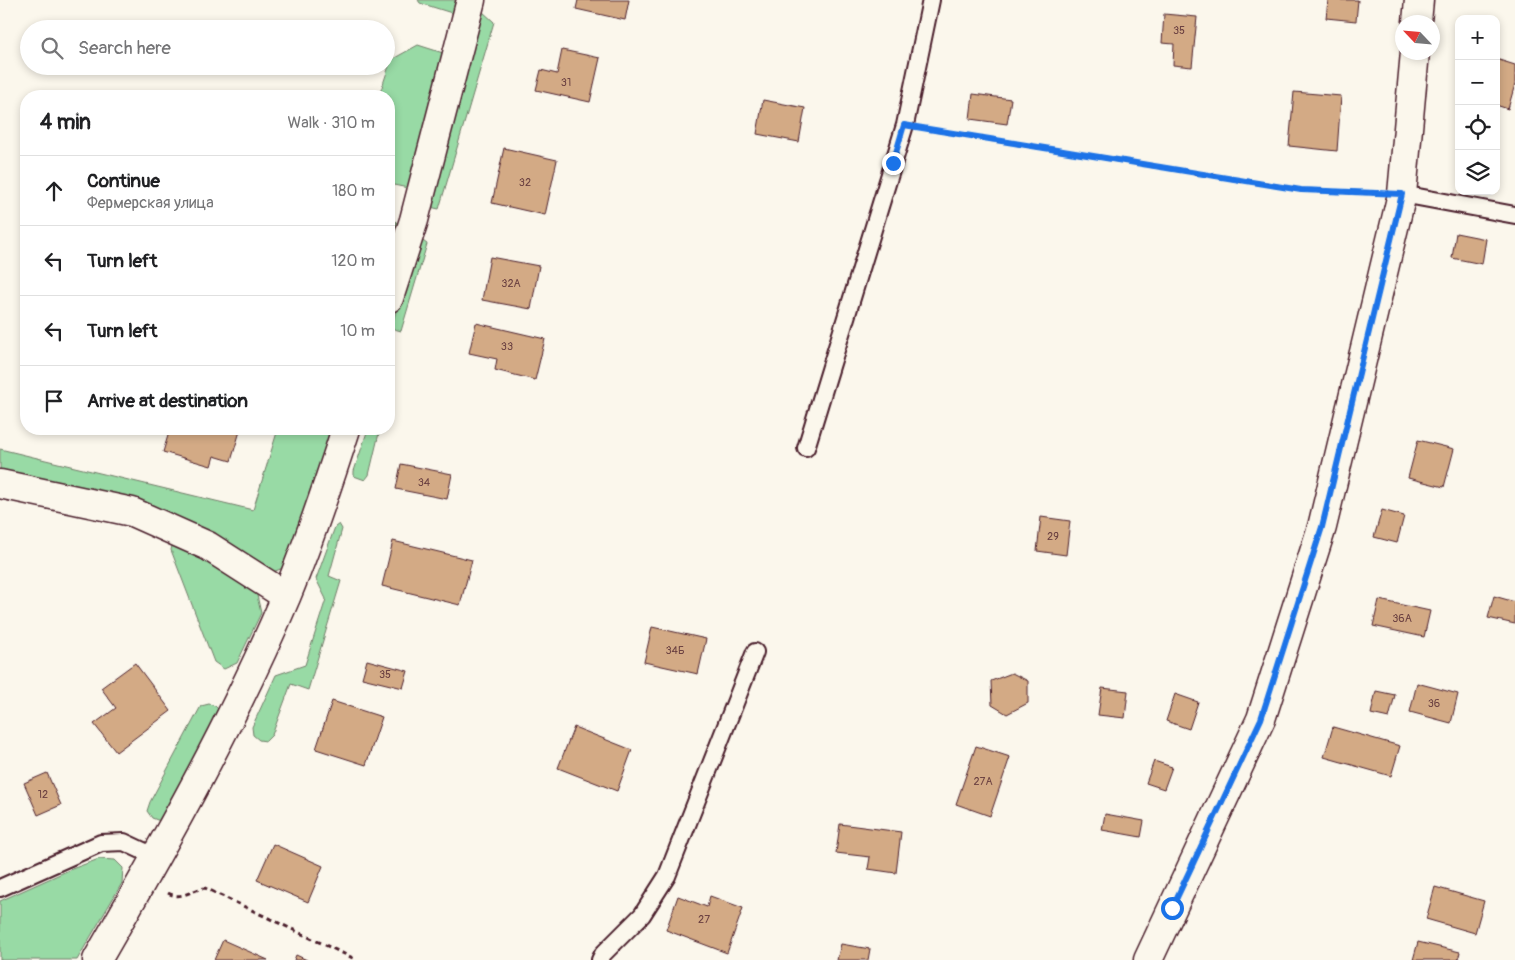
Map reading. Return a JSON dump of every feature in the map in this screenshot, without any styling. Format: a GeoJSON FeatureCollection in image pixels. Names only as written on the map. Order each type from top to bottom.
{"type":"FeatureCollection","features":[{"type":"Feature","properties":{"kind":"street"},"geometry":{"type":"LineString","coordinates":[[395,279],[414,220],[471,0]]}},
{"type":"Feature","properties":{"kind":"street"},"geometry":{"type":"LineString","coordinates":[[1418,15],[1419,0]]}},
{"type":"Feature","properties":{"kind":"street"},"geometry":{"type":"LineString","coordinates":[[1148,960],[1261,719],[1322,527],[1402,194],[1413,60]]}},
{"type":"Feature","properties":{"kind":"street"},"geometry":{"type":"LineString","coordinates":[[97,960],[149,868],[226,724],[286,596],[344,435]]}},
{"type":"Feature","properties":{"kind":"street"},"geometry":{"type":"LineString","coordinates":[[0,484],[132,512],[208,546],[286,596]]}},
{"type":"Feature","properties":{"kind":"lane"},"geometry":{"type":"LineString","coordinates":[[806,448],[904,125],[931,0]]}},
{"type":"Feature","properties":{"kind":"lane"},"geometry":{"type":"LineString","coordinates":[[1402,194],[1515,215]]}},
{"type":"Feature","properties":{"kind":"lane"},"geometry":{"type":"LineString","coordinates":[[600,960],[603,954],[642,916],[666,876],[755,652]]}},
{"type":"Feature","properties":{"kind":"lane"},"geometry":{"type":"LineString","coordinates":[[0,888],[101,843],[124,842],[149,868]]}},
{"type":"Feature","properties":{"kind":"path"},"geometry":{"type":"LineString","coordinates":[[904,125],[1301,190],[1402,194]]}},
{"type":"Feature","properties":{"kind":"path"},"geometry":{"type":"LineString","coordinates":[[149,868],[172,896],[185,896],[196,889],[205,888],[357,960]]}},
{"type":"Feature","properties":{"kind":"green space"},"geometry":{"type":"Polygon","coordinates":[[[418,0],[470,0],[494,22],[439,209],[421,205],[408,188],[395,185],[395,90],[381,90],[386,75],[395,75],[395,58],[418,45],[443,53],[459,45],[455,14],[420,3],[418,0]]]}},
{"type":"Feature","properties":{"kind":"green space"},"geometry":{"type":"Polygon","coordinates":[[[395,221],[427,244],[401,331],[395,329],[397,308],[395,302],[395,221]]]}},
{"type":"Feature","properties":{"kind":"green space"},"geometry":{"type":"Polygon","coordinates":[[[276,435],[332,435],[291,552],[283,568],[268,574],[0,474],[0,449],[253,510],[276,435]]]}},
{"type":"Feature","properties":{"kind":"green space"},"geometry":{"type":"Polygon","coordinates":[[[366,435],[379,435],[369,475],[365,480],[354,476],[366,435]]]}},
{"type":"Feature","properties":{"kind":"green space"},"geometry":{"type":"Polygon","coordinates":[[[339,524],[342,529],[329,576],[341,581],[308,690],[291,684],[272,735],[266,741],[259,740],[253,735],[252,727],[276,675],[305,665],[326,599],[316,579],[335,527],[339,524]]]}},
{"type":"Feature","properties":{"kind":"green space"},"geometry":{"type":"Polygon","coordinates":[[[173,542],[180,542],[256,591],[261,613],[237,663],[224,669],[214,662],[171,550],[173,542]]]}},
{"type":"Feature","properties":{"kind":"green space"},"geometry":{"type":"Polygon","coordinates":[[[209,704],[215,706],[220,711],[167,819],[160,821],[152,818],[147,811],[150,802],[201,706],[209,704]]]}},
{"type":"Feature","properties":{"kind":"green space"},"geometry":{"type":"Polygon","coordinates":[[[99,859],[115,860],[123,868],[122,883],[77,960],[0,960],[0,901],[69,870],[99,859]]]}},
{"type":"Feature","properties":{"kind":"building"},"geometry":{"type":"Polygon","coordinates":[[[578,0],[629,0],[625,20],[576,9],[578,0]]]}},
{"type":"Feature","properties":{"kind":"building"},"geometry":{"type":"Polygon","coordinates":[[[1328,0],[1358,0],[1356,21],[1326,18],[1328,0]]]}},
{"type":"Feature","properties":{"kind":"building"},"geometry":{"type":"Polygon","coordinates":[[[1164,14],[1197,17],[1192,67],[1173,65],[1174,44],[1162,43],[1164,14]]]}},
{"type":"Feature","properties":{"kind":"building"},"geometry":{"type":"Polygon","coordinates":[[[562,50],[600,58],[590,102],[536,90],[541,70],[557,74],[562,50]]]}},
{"type":"Feature","properties":{"kind":"building"},"geometry":{"type":"Polygon","coordinates":[[[1500,60],[1515,65],[1515,84],[1508,109],[1500,106],[1500,60]]]}},
{"type":"Feature","properties":{"kind":"building"},"geometry":{"type":"Polygon","coordinates":[[[1294,92],[1341,96],[1337,151],[1289,146],[1294,92]]]}},
{"type":"Feature","properties":{"kind":"building"},"geometry":{"type":"Polygon","coordinates":[[[973,94],[1011,99],[1007,124],[970,119],[973,94]]]}},
{"type":"Feature","properties":{"kind":"building"},"geometry":{"type":"Polygon","coordinates":[[[763,100],[805,108],[799,142],[757,134],[763,100]]]}},
{"type":"Feature","properties":{"kind":"building"},"geometry":{"type":"Polygon","coordinates":[[[504,148],[557,160],[545,215],[492,203],[504,148]]]}},
{"type":"Feature","properties":{"kind":"building"},"geometry":{"type":"Polygon","coordinates":[[[1456,233],[1486,239],[1482,264],[1452,258],[1456,233]]]}},
{"type":"Feature","properties":{"kind":"building"},"geometry":{"type":"Polygon","coordinates":[[[490,257],[539,266],[531,309],[482,300],[490,257]]]}},
{"type":"Feature","properties":{"kind":"building"},"geometry":{"type":"Polygon","coordinates":[[[476,323],[545,339],[535,380],[495,370],[497,359],[469,353],[476,323]]]}},
{"type":"Feature","properties":{"kind":"building"},"geometry":{"type":"Polygon","coordinates":[[[168,435],[239,435],[231,461],[214,456],[211,466],[163,452],[168,435]]]}},
{"type":"Feature","properties":{"kind":"building"},"geometry":{"type":"Polygon","coordinates":[[[1418,440],[1454,449],[1444,487],[1408,478],[1418,440]]]}},
{"type":"Feature","properties":{"kind":"building"},"geometry":{"type":"Polygon","coordinates":[[[401,464],[452,474],[447,499],[396,489],[401,464]]]}},
{"type":"Feature","properties":{"kind":"building"},"geometry":{"type":"Polygon","coordinates":[[[1382,510],[1404,516],[1397,543],[1374,537],[1382,510]]]}},
{"type":"Feature","properties":{"kind":"building"},"geometry":{"type":"Polygon","coordinates":[[[1041,517],[1070,521],[1066,555],[1037,551],[1041,517]]]}},
{"type":"Feature","properties":{"kind":"building"},"geometry":{"type":"Polygon","coordinates":[[[393,541],[472,560],[460,605],[382,586],[393,541]]]}},
{"type":"Feature","properties":{"kind":"building"},"geometry":{"type":"Polygon","coordinates":[[[1494,596],[1515,602],[1515,624],[1488,618],[1494,596]]]}},
{"type":"Feature","properties":{"kind":"building"},"geometry":{"type":"Polygon","coordinates":[[[1379,600],[1430,611],[1424,637],[1373,626],[1379,600]]]}},
{"type":"Feature","properties":{"kind":"building"},"geometry":{"type":"Polygon","coordinates":[[[652,627],[706,639],[698,674],[644,662],[652,627]]]}},
{"type":"Feature","properties":{"kind":"building"},"geometry":{"type":"Polygon","coordinates":[[[367,660],[408,671],[403,688],[362,678],[367,660]]]}},
{"type":"Feature","properties":{"kind":"building"},"geometry":{"type":"Polygon","coordinates":[[[135,663],[171,711],[116,752],[94,724],[116,708],[101,688],[135,663]]]}},
{"type":"Feature","properties":{"kind":"building"},"geometry":{"type":"Polygon","coordinates":[[[1012,673],[1028,681],[1028,703],[1007,714],[992,705],[991,681],[1012,673]]]}},
{"type":"Feature","properties":{"kind":"building"},"geometry":{"type":"Polygon","coordinates":[[[1417,683],[1458,694],[1451,723],[1410,712],[1417,683]]]}},
{"type":"Feature","properties":{"kind":"building"},"geometry":{"type":"Polygon","coordinates":[[[1102,688],[1128,691],[1125,718],[1098,715],[1102,688]]]}},
{"type":"Feature","properties":{"kind":"building"},"geometry":{"type":"Polygon","coordinates":[[[1376,691],[1395,695],[1389,718],[1371,714],[1376,691]]]}},
{"type":"Feature","properties":{"kind":"building"},"geometry":{"type":"Polygon","coordinates":[[[1175,694],[1198,702],[1189,729],[1166,721],[1175,694]]]}},
{"type":"Feature","properties":{"kind":"building"},"geometry":{"type":"Polygon","coordinates":[[[332,701],[382,717],[366,765],[316,749],[332,701]]]}},
{"type":"Feature","properties":{"kind":"building"},"geometry":{"type":"Polygon","coordinates":[[[574,727],[632,750],[617,791],[558,768],[574,727]]]}},
{"type":"Feature","properties":{"kind":"building"},"geometry":{"type":"Polygon","coordinates":[[[1333,727],[1400,746],[1391,776],[1324,757],[1333,727]]]}},
{"type":"Feature","properties":{"kind":"building"},"geometry":{"type":"Polygon","coordinates":[[[976,746],[1010,757],[990,816],[956,804],[976,746]]]}},
{"type":"Feature","properties":{"kind":"building"},"geometry":{"type":"Polygon","coordinates":[[[1154,761],[1172,767],[1164,789],[1146,783],[1154,761]]]}},
{"type":"Feature","properties":{"kind":"building"},"geometry":{"type":"Polygon","coordinates":[[[47,773],[61,805],[38,815],[24,783],[47,773]]]}},
{"type":"Feature","properties":{"kind":"building"},"geometry":{"type":"Polygon","coordinates":[[[1105,814],[1144,821],[1141,837],[1102,830],[1105,814]]]}},
{"type":"Feature","properties":{"kind":"building"},"geometry":{"type":"Polygon","coordinates":[[[840,824],[901,832],[896,873],[868,869],[870,857],[836,853],[840,824]]]}},
{"type":"Feature","properties":{"kind":"building"},"geometry":{"type":"Polygon","coordinates":[[[273,844],[323,866],[308,902],[257,880],[273,844]]]}},
{"type":"Feature","properties":{"kind":"building"},"geometry":{"type":"Polygon","coordinates":[[[1435,887],[1484,901],[1475,933],[1426,919],[1435,887]]]}},
{"type":"Feature","properties":{"kind":"building"},"geometry":{"type":"Polygon","coordinates":[[[678,896],[707,907],[710,896],[743,908],[727,953],[666,930],[678,896]]]}},
{"type":"Feature","properties":{"kind":"building"},"geometry":{"type":"Polygon","coordinates":[[[223,940],[268,960],[214,960],[223,940]]]}},
{"type":"Feature","properties":{"kind":"building"},"geometry":{"type":"Polygon","coordinates":[[[1418,942],[1460,952],[1458,960],[1413,960],[1418,942]]]}},
{"type":"Feature","properties":{"kind":"building"},"geometry":{"type":"Polygon","coordinates":[[[841,944],[870,949],[868,960],[837,960],[841,944]]]}},
{"type":"Feature","properties":{"kind":"building"},"geometry":{"type":"Polygon","coordinates":[[[296,955],[307,960],[294,960],[296,955]]]}},
{"type":"Feature","properties":{"kind":"route"},"geometry":{"type":"LineString","coordinates":[[893,163],[904,125],[1301,190],[1402,194],[1322,527],[1261,719],[1172,908]]}}]}
